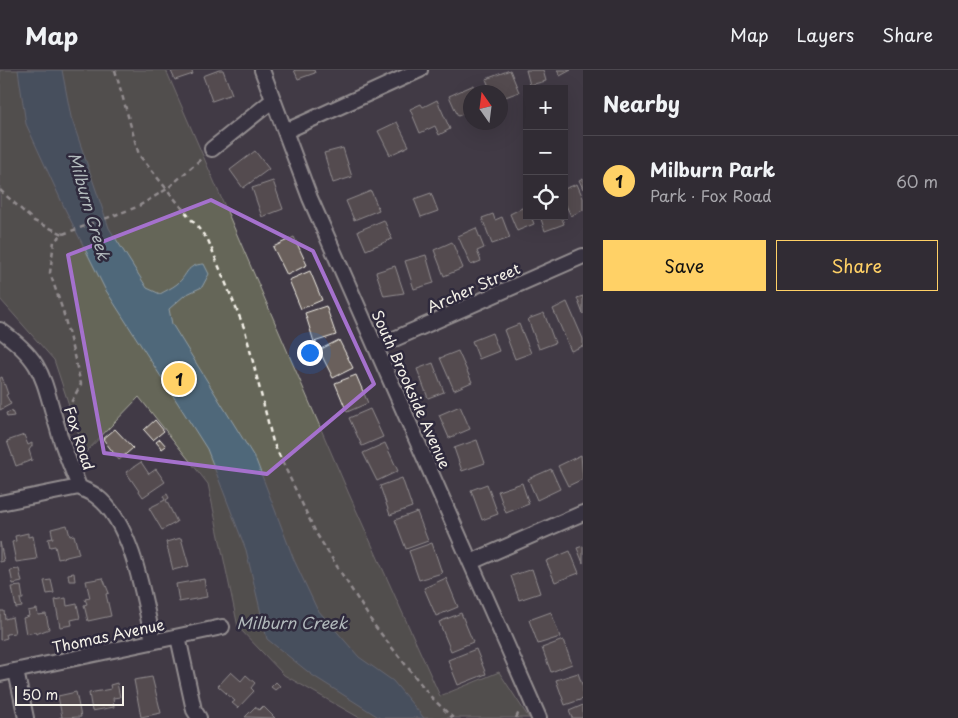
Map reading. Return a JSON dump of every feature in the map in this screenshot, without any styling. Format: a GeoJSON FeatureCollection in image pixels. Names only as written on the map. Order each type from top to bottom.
{"type":"FeatureCollection","features":[{"type":"Feature","properties":{"kind":"street","name":"South Brookside Avenue"},"geometry":{"type":"LineString","coordinates":[[262,70],[310,198],[539,718]]}},
{"type":"Feature","properties":{"kind":"street"},"geometry":{"type":"LineString","coordinates":[[286,131],[420,70]]}},
{"type":"Feature","properties":{"kind":"street"},"geometry":{"type":"LineString","coordinates":[[212,149],[273,100]]}},
{"type":"Feature","properties":{"kind":"street","name":"Archer Street"},"geometry":{"type":"LineString","coordinates":[[376,347],[583,256]]}},
{"type":"Feature","properties":{"kind":"street","name":"Fox Road"},"geometry":{"type":"LineString","coordinates":[[1,331],[21,345],[40,371],[79,487],[96,496],[108,508],[128,542],[136,562],[153,641]]}},
{"type":"Feature","properties":{"kind":"street"},"geometry":{"type":"LineString","coordinates":[[0,503],[79,487]]}},
{"type":"Feature","properties":{"kind":"street"},"geometry":{"type":"LineString","coordinates":[[471,562],[583,513]]}},
{"type":"Feature","properties":{"kind":"street","name":"Thomas Avenue"},"geometry":{"type":"LineString","coordinates":[[0,674],[222,628]]}},
{"type":"Feature","properties":{"kind":"street"},"geometry":{"type":"LineString","coordinates":[[178,637],[194,710],[199,718]]}},
{"type":"Feature","properties":{"kind":"street"},"geometry":{"type":"LineString","coordinates":[[16,670],[26,718]]}},
{"type":"Feature","properties":{"kind":"path"},"geometry":{"type":"LineString","coordinates":[[115,70],[139,154],[208,240],[245,330],[273,442],[316,533],[374,625],[432,698],[453,718]]}},
{"type":"Feature","properties":{"kind":"path"},"geometry":{"type":"LineString","coordinates":[[58,429],[81,384],[63,311],[50,273],[54,242],[63,234],[137,207],[167,189],[212,149]]}},
{"type":"Feature","properties":{"kind":"path"},"geometry":{"type":"LineString","coordinates":[[0,190],[34,221],[63,234]]}},
{"type":"Feature","properties":{"kind":"highlighted area"},"geometry":{"type":"Polygon","coordinates":[[[211,200],[313,251],[374,384],[267,474],[104,453],[68,255],[211,200]]]}},
{"type":"Feature","properties":{"kind":"green space"},"geometry":{"type":"Polygon","coordinates":[[[0,70],[166,70],[349,494],[440,696],[499,672],[529,718],[360,718],[284,675],[238,627],[208,484],[139,397],[85,453],[54,360],[0,299],[0,70]]]}},
{"type":"Feature","properties":{"kind":"water","name":"Milburn Creek"},"geometry":{"type":"Polygon","coordinates":[[[18,70],[62,70],[71,117],[109,228],[147,288],[160,294],[177,284],[190,268],[204,264],[209,274],[202,287],[185,295],[169,309],[172,324],[256,460],[294,560],[317,609],[359,657],[393,681],[424,718],[380,718],[312,675],[267,639],[246,550],[207,449],[105,289],[65,209],[26,124],[18,70]]]}},
{"type":"Feature","properties":{"kind":"building"},"geometry":{"type":"Polygon","coordinates":[[[191,70],[193,74],[175,80],[171,71],[191,70]]]}},
{"type":"Feature","properties":{"kind":"building"},"geometry":{"type":"Polygon","coordinates":[[[223,70],[232,94],[212,101],[203,76],[223,70]]]}},
{"type":"Feature","properties":{"kind":"building"},"geometry":{"type":"Polygon","coordinates":[[[294,70],[314,70],[315,73],[298,79],[294,70]]]}},
{"type":"Feature","properties":{"kind":"building"},"geometry":{"type":"Polygon","coordinates":[[[510,70],[519,92],[508,96],[508,85],[488,85],[486,79],[510,70]]]}},
{"type":"Feature","properties":{"kind":"building"},"geometry":{"type":"Polygon","coordinates":[[[526,70],[543,70],[546,81],[530,85],[526,70]]]}},
{"type":"Feature","properties":{"kind":"building"},"geometry":{"type":"Polygon","coordinates":[[[557,70],[571,70],[560,76],[557,70]]]}},
{"type":"Feature","properties":{"kind":"building"},"geometry":{"type":"Polygon","coordinates":[[[463,90],[463,114],[458,116],[449,96],[463,90]]]}},
{"type":"Feature","properties":{"kind":"building"},"geometry":{"type":"Polygon","coordinates":[[[437,100],[450,129],[439,135],[435,126],[420,133],[410,109],[421,104],[423,107],[437,100]]]}},
{"type":"Feature","properties":{"kind":"building"},"geometry":{"type":"Polygon","coordinates":[[[397,122],[409,146],[390,155],[378,131],[397,122]]]}},
{"type":"Feature","properties":{"kind":"building"},"geometry":{"type":"Polygon","coordinates":[[[343,148],[352,177],[333,183],[324,153],[343,148]]]}},
{"type":"Feature","properties":{"kind":"building"},"geometry":{"type":"Polygon","coordinates":[[[255,151],[269,169],[243,188],[230,170],[255,151]]]}},
{"type":"Feature","properties":{"kind":"building"},"geometry":{"type":"Polygon","coordinates":[[[583,178],[583,189],[579,180],[583,178]]]}},
{"type":"Feature","properties":{"kind":"building"},"geometry":{"type":"Polygon","coordinates":[[[273,181],[283,209],[262,217],[252,188],[273,181]]]}},
{"type":"Feature","properties":{"kind":"building"},"geometry":{"type":"Polygon","coordinates":[[[577,184],[583,198],[583,210],[571,216],[568,210],[568,187],[577,184]]]}},
{"type":"Feature","properties":{"kind":"building"},"geometry":{"type":"Polygon","coordinates":[[[371,191],[379,210],[354,220],[346,201],[371,191]]]}},
{"type":"Feature","properties":{"kind":"building"},"geometry":{"type":"Polygon","coordinates":[[[431,193],[438,211],[421,217],[414,199],[431,193]]]}},
{"type":"Feature","properties":{"kind":"building"},"geometry":{"type":"Polygon","coordinates":[[[523,208],[523,220],[532,220],[534,224],[517,231],[510,214],[523,208]]]}},
{"type":"Feature","properties":{"kind":"building"},"geometry":{"type":"Polygon","coordinates":[[[493,214],[495,220],[502,217],[510,238],[492,244],[482,218],[493,214]]]}},
{"type":"Feature","properties":{"kind":"building"},"geometry":{"type":"Polygon","coordinates":[[[384,220],[392,239],[366,250],[358,231],[384,220]]]}},
{"type":"Feature","properties":{"kind":"building"},"geometry":{"type":"Polygon","coordinates":[[[541,220],[562,220],[564,224],[545,231],[541,220]]]}},
{"type":"Feature","properties":{"kind":"building"},"geometry":{"type":"Polygon","coordinates":[[[476,228],[484,248],[477,251],[481,261],[471,265],[458,236],[476,228]]]}},
{"type":"Feature","properties":{"kind":"building"},"geometry":{"type":"Polygon","coordinates":[[[294,237],[307,265],[287,275],[273,247],[294,237]]]}},
{"type":"Feature","properties":{"kind":"building"},"geometry":{"type":"Polygon","coordinates":[[[452,242],[463,268],[444,276],[434,250],[452,242]]]}},
{"type":"Feature","properties":{"kind":"building"},"geometry":{"type":"Polygon","coordinates":[[[426,255],[434,283],[414,289],[405,261],[426,255]]]}},
{"type":"Feature","properties":{"kind":"building"},"geometry":{"type":"Polygon","coordinates":[[[395,266],[404,293],[384,296],[376,272],[395,266]]]}},
{"type":"Feature","properties":{"kind":"building"},"geometry":{"type":"Polygon","coordinates":[[[310,271],[322,300],[301,309],[289,280],[310,271]]]}},
{"type":"Feature","properties":{"kind":"building"},"geometry":{"type":"Polygon","coordinates":[[[583,296],[583,314],[577,298],[583,296]]]}},
{"type":"Feature","properties":{"kind":"building"},"geometry":{"type":"Polygon","coordinates":[[[567,302],[583,339],[583,346],[571,351],[553,309],[567,302]]]}},
{"type":"Feature","properties":{"kind":"building"},"geometry":{"type":"Polygon","coordinates":[[[326,306],[336,335],[314,342],[305,313],[326,306]]]}},
{"type":"Feature","properties":{"kind":"building"},"geometry":{"type":"Polygon","coordinates":[[[544,313],[555,343],[539,349],[528,319],[544,313]]]}},
{"type":"Feature","properties":{"kind":"building"},"geometry":{"type":"Polygon","coordinates":[[[519,324],[531,353],[515,359],[504,330],[519,324]]]}},
{"type":"Feature","properties":{"kind":"building"},"geometry":{"type":"Polygon","coordinates":[[[492,333],[499,351],[479,359],[472,341],[492,333]]]}},
{"type":"Feature","properties":{"kind":"building"},"geometry":{"type":"Polygon","coordinates":[[[339,340],[353,368],[333,378],[319,350],[339,340]]]}},
{"type":"Feature","properties":{"kind":"building"},"geometry":{"type":"Polygon","coordinates":[[[458,351],[472,382],[454,390],[440,358],[458,351]]]}},
{"type":"Feature","properties":{"kind":"building"},"geometry":{"type":"Polygon","coordinates":[[[433,363],[444,392],[428,398],[417,369],[433,363]]]}},
{"type":"Feature","properties":{"kind":"building"},"geometry":{"type":"Polygon","coordinates":[[[356,375],[368,403],[347,412],[335,383],[356,375]]]}},
{"type":"Feature","properties":{"kind":"building"},"geometry":{"type":"Polygon","coordinates":[[[2,377],[8,394],[6,395],[11,404],[0,410],[0,378],[2,377]]]}},
{"type":"Feature","properties":{"kind":"building"},"geometry":{"type":"Polygon","coordinates":[[[460,406],[470,429],[449,438],[439,415],[460,406]]]}},
{"type":"Feature","properties":{"kind":"building"},"geometry":{"type":"Polygon","coordinates":[[[370,409],[383,437],[362,446],[349,418],[370,409]]]}},
{"type":"Feature","properties":{"kind":"building"},"geometry":{"type":"Polygon","coordinates":[[[12,411],[14,416],[7,417],[6,413],[12,411]]]}},
{"type":"Feature","properties":{"kind":"building"},"geometry":{"type":"Polygon","coordinates":[[[155,420],[164,431],[153,440],[144,430],[155,420]]]}},
{"type":"Feature","properties":{"kind":"building"},"geometry":{"type":"Polygon","coordinates":[[[115,429],[133,448],[119,460],[103,439],[115,429]]]}},
{"type":"Feature","properties":{"kind":"building"},"geometry":{"type":"Polygon","coordinates":[[[24,435],[28,445],[32,443],[29,450],[32,460],[16,466],[7,441],[24,435]]]}},
{"type":"Feature","properties":{"kind":"building"},"geometry":{"type":"Polygon","coordinates":[[[160,439],[166,446],[162,449],[156,442],[160,439]]]}},
{"type":"Feature","properties":{"kind":"building"},"geometry":{"type":"Polygon","coordinates":[[[477,440],[485,463],[462,471],[454,448],[477,440]]]}},
{"type":"Feature","properties":{"kind":"building"},"geometry":{"type":"Polygon","coordinates":[[[385,443],[398,471],[377,481],[363,453],[385,443]]]}},
{"type":"Feature","properties":{"kind":"building"},"geometry":{"type":"Polygon","coordinates":[[[581,455],[583,479],[568,486],[558,466],[581,455]]]}},
{"type":"Feature","properties":{"kind":"building"},"geometry":{"type":"Polygon","coordinates":[[[141,462],[149,474],[156,469],[165,482],[143,497],[126,472],[141,462]]]}},
{"type":"Feature","properties":{"kind":"building"},"geometry":{"type":"Polygon","coordinates":[[[551,469],[560,489],[537,500],[528,479],[551,469]]]}},
{"type":"Feature","properties":{"kind":"building"},"geometry":{"type":"Polygon","coordinates":[[[402,478],[412,507],[390,515],[380,486],[402,478]]]}},
{"type":"Feature","properties":{"kind":"building"},"geometry":{"type":"Polygon","coordinates":[[[522,483],[529,504],[506,513],[498,491],[522,483]]]}},
{"type":"Feature","properties":{"kind":"building"},"geometry":{"type":"Polygon","coordinates":[[[487,484],[498,514],[482,520],[471,490],[487,484]]]}},
{"type":"Feature","properties":{"kind":"building"},"geometry":{"type":"Polygon","coordinates":[[[167,494],[169,498],[166,500],[177,522],[162,530],[149,508],[165,500],[163,496],[167,494]]]}},
{"type":"Feature","properties":{"kind":"building"},"geometry":{"type":"Polygon","coordinates":[[[417,512],[428,541],[406,549],[395,520],[417,512]]]}},
{"type":"Feature","properties":{"kind":"building"},"geometry":{"type":"Polygon","coordinates":[[[67,525],[70,536],[74,535],[79,554],[58,559],[55,546],[50,547],[48,539],[53,538],[51,529],[67,525]]]}},
{"type":"Feature","properties":{"kind":"building"},"geometry":{"type":"Polygon","coordinates":[[[28,533],[28,537],[33,536],[37,559],[16,562],[12,542],[16,541],[15,536],[28,533]]]}},
{"type":"Feature","properties":{"kind":"building"},"geometry":{"type":"Polygon","coordinates":[[[181,538],[189,566],[173,570],[166,542],[181,538]]]}},
{"type":"Feature","properties":{"kind":"building"},"geometry":{"type":"Polygon","coordinates":[[[0,542],[4,561],[0,562],[0,542]]]}},
{"type":"Feature","properties":{"kind":"building"},"geometry":{"type":"Polygon","coordinates":[[[432,543],[442,573],[419,580],[409,551],[432,543]]]}},
{"type":"Feature","properties":{"kind":"building"},"geometry":{"type":"Polygon","coordinates":[[[583,546],[583,563],[577,548],[583,546]]]}},
{"type":"Feature","properties":{"kind":"building"},"geometry":{"type":"Polygon","coordinates":[[[570,551],[579,573],[555,582],[546,561],[570,551]]]}},
{"type":"Feature","properties":{"kind":"building"},"geometry":{"type":"Polygon","coordinates":[[[19,569],[22,582],[13,584],[10,570],[19,569]]]}},
{"type":"Feature","properties":{"kind":"building"},"geometry":{"type":"Polygon","coordinates":[[[532,569],[540,593],[519,600],[511,576],[532,569]]]}},
{"type":"Feature","properties":{"kind":"building"},"geometry":{"type":"Polygon","coordinates":[[[74,573],[75,581],[69,581],[68,574],[74,573]]]}},
{"type":"Feature","properties":{"kind":"building"},"geometry":{"type":"Polygon","coordinates":[[[103,578],[109,593],[106,594],[111,616],[88,621],[84,605],[87,604],[85,599],[90,598],[86,581],[103,578]]]}},
{"type":"Feature","properties":{"kind":"building"},"geometry":{"type":"Polygon","coordinates":[[[446,578],[458,607],[436,616],[424,588],[446,578]]]}},
{"type":"Feature","properties":{"kind":"building"},"geometry":{"type":"Polygon","coordinates":[[[204,579],[207,597],[179,602],[176,584],[204,579]]]}},
{"type":"Feature","properties":{"kind":"building"},"geometry":{"type":"Polygon","coordinates":[[[51,580],[54,593],[47,594],[44,581],[51,580]]]}},
{"type":"Feature","properties":{"kind":"building"},"geometry":{"type":"Polygon","coordinates":[[[21,586],[23,599],[20,599],[22,607],[16,608],[12,587],[21,586]]]}},
{"type":"Feature","properties":{"kind":"building"},"geometry":{"type":"Polygon","coordinates":[[[66,598],[67,606],[77,604],[80,618],[71,620],[72,625],[60,627],[55,600],[66,598]]]}},
{"type":"Feature","properties":{"kind":"building"},"geometry":{"type":"Polygon","coordinates":[[[37,609],[38,615],[46,614],[49,629],[36,634],[35,632],[26,634],[23,618],[29,616],[28,611],[37,609]]]}},
{"type":"Feature","properties":{"kind":"building"},"geometry":{"type":"Polygon","coordinates":[[[0,611],[4,611],[5,619],[12,617],[15,633],[6,634],[7,638],[0,640],[0,611]]]}},
{"type":"Feature","properties":{"kind":"building"},"geometry":{"type":"Polygon","coordinates":[[[551,612],[560,637],[538,644],[529,620],[551,612]]]}},
{"type":"Feature","properties":{"kind":"building"},"geometry":{"type":"Polygon","coordinates":[[[461,613],[473,642],[451,651],[439,622],[461,613]]]}},
{"type":"Feature","properties":{"kind":"building"},"geometry":{"type":"Polygon","coordinates":[[[563,640],[572,664],[551,672],[542,648],[563,640]]]}},
{"type":"Feature","properties":{"kind":"building"},"geometry":{"type":"Polygon","coordinates":[[[476,649],[486,674],[458,685],[448,660],[476,649]]]}},
{"type":"Feature","properties":{"kind":"building"},"geometry":{"type":"Polygon","coordinates":[[[231,672],[241,681],[246,675],[255,683],[251,688],[254,691],[238,708],[232,703],[235,701],[218,686],[231,672]]]}},
{"type":"Feature","properties":{"kind":"building"},"geometry":{"type":"Polygon","coordinates":[[[578,673],[583,687],[583,699],[565,705],[556,680],[578,673]]]}},
{"type":"Feature","properties":{"kind":"building"},"geometry":{"type":"Polygon","coordinates":[[[152,677],[161,713],[141,717],[134,680],[152,677]]]}},
{"type":"Feature","properties":{"kind":"building"},"geometry":{"type":"Polygon","coordinates":[[[276,682],[280,686],[275,690],[271,687],[276,682]]]}},
{"type":"Feature","properties":{"kind":"building"},"geometry":{"type":"Polygon","coordinates":[[[117,683],[120,697],[113,698],[114,707],[92,711],[89,693],[111,689],[110,685],[117,683]]]}},
{"type":"Feature","properties":{"kind":"building"},"geometry":{"type":"Polygon","coordinates":[[[76,692],[81,717],[59,718],[62,717],[58,696],[76,692]]]}},
{"type":"Feature","properties":{"kind":"building"},"geometry":{"type":"Polygon","coordinates":[[[583,705],[583,718],[572,718],[569,711],[583,705]]]}},
{"type":"Feature","properties":{"kind":"building"},"geometry":{"type":"Polygon","coordinates":[[[263,706],[275,718],[245,717],[255,707],[259,710],[263,706]]]}},
{"type":"Feature","properties":{"kind":"place","name":"Milburn Park"},"geometry":{"type":"Point","coordinates":[179,379]}}]}
